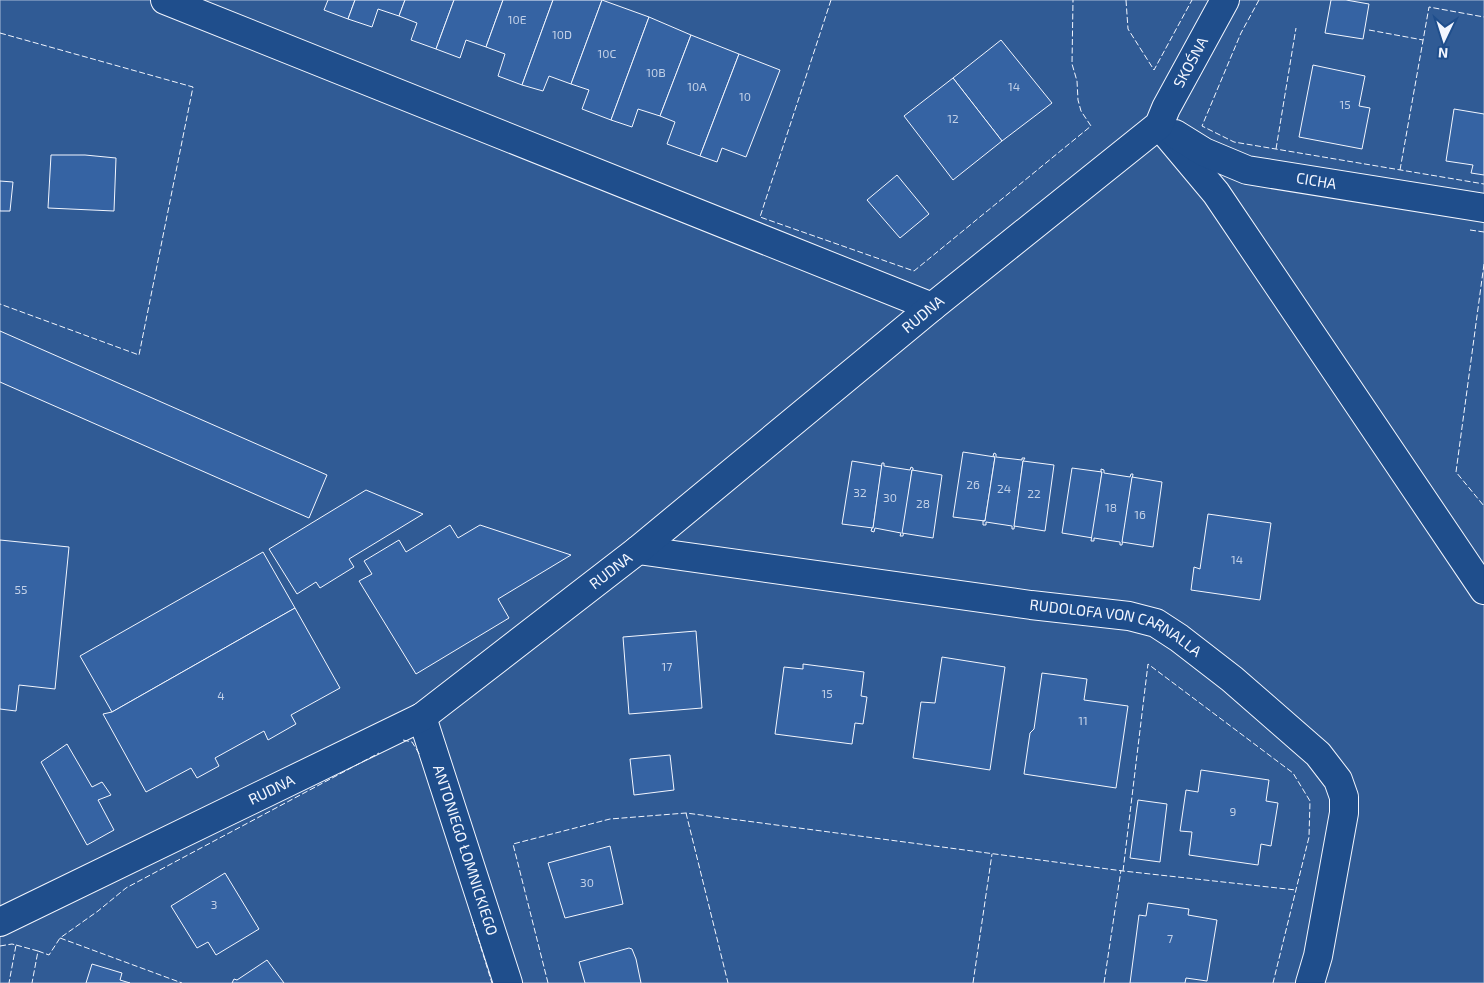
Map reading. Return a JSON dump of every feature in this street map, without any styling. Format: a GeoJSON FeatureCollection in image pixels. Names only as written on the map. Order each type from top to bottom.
{"type":"FeatureCollection","features":[{"type":"Feature","properties":{"kind":"street"},"geometry":{"type":"LineString","coordinates":[[165,0],[932,306]]}},
{"type":"Feature","properties":{"kind":"street","name":"SKOŚNA"},"geometry":{"type":"LineString","coordinates":[[1159,125],[1166,108],[1225,0]]}},
{"type":"Feature","properties":{"kind":"street"},"geometry":{"type":"LineString","coordinates":[[1159,125],[1216,193],[1484,590]]}},
{"type":"Feature","properties":{"kind":"street","name":"RUDNA"},"geometry":{"type":"LineString","coordinates":[[0,922],[422,717],[638,550],[932,306],[1159,125]]}},
{"type":"Feature","properties":{"kind":"street","name":"CICHA"},"geometry":{"type":"LineString","coordinates":[[1159,125],[1204,152],[1247,170],[1484,208]]}},
{"type":"Feature","properties":{"kind":"street","name":"RUDOLOFA VON CARNALLA"},"geometry":{"type":"LineString","coordinates":[[638,550],[1031,606],[1129,616],[1156,623],[1164,628],[1253,697],[1318,754],[1338,780],[1344,797],[1344,813],[1318,956],[1310,983]]}},
{"type":"Feature","properties":{"kind":"street","name":"ANTONIEGO ŁOMNICKIEGO"},"geometry":{"type":"LineString","coordinates":[[422,717],[508,983]]}},
{"type":"Feature","properties":{"kind":"shaded area"},"geometry":{"type":"Polygon","coordinates":[[[0,0],[1484,0],[1484,983],[0,983],[0,0]]]}},
{"type":"Feature","properties":{"kind":"building"},"geometry":{"type":"Polygon","coordinates":[[[328,0],[355,0],[348,19],[324,10],[328,0]]]}},
{"type":"Feature","properties":{"kind":"building"},"geometry":{"type":"Polygon","coordinates":[[[355,0],[405,0],[399,16],[378,9],[372,27],[348,19],[355,0]]]}},
{"type":"Feature","properties":{"kind":"building"},"geometry":{"type":"Polygon","coordinates":[[[405,0],[454,0],[436,49],[411,40],[417,23],[399,16],[405,0]]]}},
{"type":"Feature","properties":{"kind":"building"},"geometry":{"type":"Polygon","coordinates":[[[454,0],[503,0],[486,47],[466,40],[460,58],[436,49],[454,0]]]}},
{"type":"Feature","properties":{"kind":"building"},"geometry":{"type":"Polygon","coordinates":[[[503,0],[553,0],[522,85],[498,76],[505,54],[486,47],[503,0]]]}},
{"type":"Feature","properties":{"kind":"building"},"geometry":{"type":"Polygon","coordinates":[[[553,0],[602,0],[571,84],[549,76],[543,91],[522,85],[553,0]]]}},
{"type":"Feature","properties":{"kind":"building"},"geometry":{"type":"Polygon","coordinates":[[[602,0],[649,17],[611,120],[582,109],[589,90],[571,84],[602,0]]]}},
{"type":"Feature","properties":{"kind":"building"},"geometry":{"type":"Polygon","coordinates":[[[1331,0],[1346,0],[1369,4],[1363,39],[1325,33],[1331,0]]]}},
{"type":"Feature","properties":{"kind":"building"},"geometry":{"type":"Polygon","coordinates":[[[649,17],[691,35],[660,116],[638,109],[632,127],[611,120],[649,17]]]}},
{"type":"Feature","properties":{"kind":"building"},"geometry":{"type":"Polygon","coordinates":[[[691,35],[739,54],[700,156],[667,144],[675,122],[660,116],[691,35]]]}},
{"type":"Feature","properties":{"kind":"building"},"geometry":{"type":"Polygon","coordinates":[[[1001,40],[1052,103],[1002,141],[953,78],[1001,40]]]}},
{"type":"Feature","properties":{"kind":"building"},"geometry":{"type":"Polygon","coordinates":[[[739,54],[780,70],[746,157],[722,148],[717,162],[700,156],[739,54]]]}},
{"type":"Feature","properties":{"kind":"building"},"geometry":{"type":"Polygon","coordinates":[[[1313,65],[1365,76],[1359,106],[1370,108],[1362,149],[1299,137],[1313,65]]]}},
{"type":"Feature","properties":{"kind":"building"},"geometry":{"type":"Polygon","coordinates":[[[953,78],[1002,141],[953,180],[904,116],[953,78]]]}},
{"type":"Feature","properties":{"kind":"building"},"geometry":{"type":"Polygon","coordinates":[[[1454,109],[1484,114],[1484,175],[1471,173],[1473,165],[1446,161],[1454,109]]]}},
{"type":"Feature","properties":{"kind":"building"},"geometry":{"type":"Polygon","coordinates":[[[51,155],[85,155],[116,158],[114,211],[48,208],[51,155]]]}},
{"type":"Feature","properties":{"kind":"building"},"geometry":{"type":"Polygon","coordinates":[[[897,175],[929,214],[900,238],[867,200],[897,175]]]}},
{"type":"Feature","properties":{"kind":"building"},"geometry":{"type":"Polygon","coordinates":[[[0,181],[13,182],[10,211],[0,211],[0,181]]]}},
{"type":"Feature","properties":{"kind":"building"},"geometry":{"type":"Polygon","coordinates":[[[0,331],[327,475],[309,518],[0,382],[0,331]]]}},
{"type":"Feature","properties":{"kind":"building"},"geometry":{"type":"Polygon","coordinates":[[[963,452],[995,457],[985,521],[953,517],[963,452]]]}},
{"type":"Feature","properties":{"kind":"building"},"geometry":{"type":"Polygon","coordinates":[[[994,453],[996,457],[1022,460],[1022,458],[1025,458],[1023,461],[1014,529],[1012,529],[1012,526],[986,522],[986,525],[983,525],[995,457],[993,456],[994,453]]]}},
{"type":"Feature","properties":{"kind":"building"},"geometry":{"type":"Polygon","coordinates":[[[852,461],[882,466],[873,528],[842,524],[852,461]]]}},
{"type":"Feature","properties":{"kind":"building"},"geometry":{"type":"Polygon","coordinates":[[[1023,461],[1054,465],[1045,531],[1014,526],[1023,461]]]}},
{"type":"Feature","properties":{"kind":"building"},"geometry":{"type":"Polygon","coordinates":[[[882,463],[884,463],[884,466],[910,470],[911,467],[913,468],[903,536],[900,536],[901,533],[875,528],[874,532],[871,531],[882,463]]]}},
{"type":"Feature","properties":{"kind":"building"},"geometry":{"type":"Polygon","coordinates":[[[1072,468],[1102,472],[1093,538],[1062,533],[1072,468]]]}},
{"type":"Feature","properties":{"kind":"building"},"geometry":{"type":"Polygon","coordinates":[[[1101,469],[1104,470],[1104,473],[1130,477],[1133,474],[1122,545],[1120,545],[1120,542],[1094,538],[1094,541],[1091,541],[1101,469]]]}},
{"type":"Feature","properties":{"kind":"building"},"geometry":{"type":"Polygon","coordinates":[[[912,470],[942,475],[933,538],[902,533],[912,470]]]}},
{"type":"Feature","properties":{"kind":"building"},"geometry":{"type":"Polygon","coordinates":[[[1132,477],[1162,482],[1153,547],[1122,542],[1132,477]]]}},
{"type":"Feature","properties":{"kind":"building"},"geometry":{"type":"Polygon","coordinates":[[[366,490],[423,514],[349,559],[354,567],[320,588],[316,582],[297,594],[269,549],[366,490]]]}},
{"type":"Feature","properties":{"kind":"building"},"geometry":{"type":"Polygon","coordinates":[[[1208,514],[1271,523],[1260,600],[1191,590],[1194,567],[1200,569],[1208,514]]]}},
{"type":"Feature","properties":{"kind":"building"},"geometry":{"type":"Polygon","coordinates":[[[450,525],[458,538],[480,525],[571,555],[498,599],[509,618],[416,674],[359,581],[372,574],[364,561],[399,540],[406,552],[450,525]]]}},
{"type":"Feature","properties":{"kind":"building"},"geometry":{"type":"Polygon","coordinates":[[[0,540],[69,547],[55,689],[19,685],[16,711],[0,709],[0,540]]]}},
{"type":"Feature","properties":{"kind":"building"},"geometry":{"type":"Polygon","coordinates":[[[263,552],[295,608],[112,712],[80,656],[263,552]]]}},
{"type":"Feature","properties":{"kind":"building"},"geometry":{"type":"Polygon","coordinates":[[[295,608],[340,688],[291,715],[296,724],[268,740],[264,731],[215,758],[219,766],[197,778],[191,768],[146,792],[103,714],[112,712],[295,608]]]}},
{"type":"Feature","properties":{"kind":"building"},"geometry":{"type":"Polygon","coordinates":[[[696,631],[702,708],[629,714],[623,637],[696,631]]]}},
{"type":"Feature","properties":{"kind":"building"},"geometry":{"type":"Polygon","coordinates":[[[942,657],[1005,667],[990,770],[913,758],[921,702],[935,703],[942,657]]]}},
{"type":"Feature","properties":{"kind":"building"},"geometry":{"type":"Polygon","coordinates":[[[803,664],[864,672],[861,696],[867,697],[863,724],[855,723],[852,744],[775,734],[784,667],[803,669],[803,664]]]}},
{"type":"Feature","properties":{"kind":"building"},"geometry":{"type":"Polygon","coordinates":[[[1042,673],[1087,679],[1084,700],[1128,706],[1116,788],[1024,774],[1030,733],[1034,729],[1042,673]]]}},
{"type":"Feature","properties":{"kind":"building"},"geometry":{"type":"Polygon","coordinates":[[[67,744],[92,787],[102,782],[111,795],[98,800],[114,830],[87,845],[41,762],[67,744]]]}},
{"type":"Feature","properties":{"kind":"building"},"geometry":{"type":"Polygon","coordinates":[[[670,755],[674,790],[634,795],[630,759],[670,755]]]}},
{"type":"Feature","properties":{"kind":"building"},"geometry":{"type":"Polygon","coordinates":[[[1201,770],[1269,780],[1266,801],[1278,803],[1271,846],[1261,844],[1258,865],[1189,855],[1192,832],[1180,831],[1186,790],[1198,792],[1201,770]]]}},
{"type":"Feature","properties":{"kind":"building"},"geometry":{"type":"Polygon","coordinates":[[[1138,800],[1167,804],[1160,862],[1130,858],[1138,800]]]}},
{"type":"Feature","properties":{"kind":"building"},"geometry":{"type":"Polygon","coordinates":[[[610,846],[623,904],[565,918],[548,863],[610,846]]]}},
{"type":"Feature","properties":{"kind":"building"},"geometry":{"type":"Polygon","coordinates":[[[225,873],[259,929],[216,955],[208,942],[197,948],[171,906],[225,873]]]}},
{"type":"Feature","properties":{"kind":"building"},"geometry":{"type":"Polygon","coordinates":[[[1148,903],[1189,909],[1188,915],[1217,920],[1207,981],[1186,978],[1185,983],[1130,983],[1139,915],[1146,916],[1148,903]]]}},
{"type":"Feature","properties":{"kind":"building"},"geometry":{"type":"Polygon","coordinates":[[[629,948],[632,949],[636,959],[641,983],[585,983],[579,962],[629,948]]]}},
{"type":"Feature","properties":{"kind":"building"},"geometry":{"type":"Polygon","coordinates":[[[267,960],[284,983],[232,983],[234,979],[237,980],[267,960]]]}},
{"type":"Feature","properties":{"kind":"building"},"geometry":{"type":"Polygon","coordinates":[[[92,964],[122,973],[120,980],[130,983],[86,983],[92,964]]]}},
{"type":"Feature","properties":{"kind":"fence"},"geometry":{"type":"LineString","coordinates":[[831,0],[760,217],[914,271],[1091,126],[1081,111],[1078,100],[1077,81],[1072,64],[1073,0]]}},
{"type":"Feature","properties":{"kind":"fence"},"geometry":{"type":"LineString","coordinates":[[1126,0],[1128,29],[1154,70],[1192,0]]}},
{"type":"Feature","properties":{"kind":"fence"},"geometry":{"type":"LineString","coordinates":[[1259,0],[1241,33],[1202,126],[1234,142],[1484,184]]}},
{"type":"Feature","properties":{"kind":"fence"},"geometry":{"type":"LineString","coordinates":[[1400,170],[1429,7],[1484,17]]}},
{"type":"Feature","properties":{"kind":"fence"},"geometry":{"type":"LineString","coordinates":[[1276,149],[1296,28]]}},
{"type":"Feature","properties":{"kind":"fence"},"geometry":{"type":"LineString","coordinates":[[1369,30],[1423,40]]}},
{"type":"Feature","properties":{"kind":"fence"},"geometry":{"type":"LineString","coordinates":[[0,33],[193,87],[139,355],[0,304]]}},
{"type":"Feature","properties":{"kind":"fence"},"geometry":{"type":"LineString","coordinates":[[1470,230],[1484,232]]}},
{"type":"Feature","properties":{"kind":"fence"},"geometry":{"type":"LineString","coordinates":[[1484,264],[1456,472],[1484,506]]}},
{"type":"Feature","properties":{"kind":"fence"},"geometry":{"type":"LineString","coordinates":[[1123,871],[1148,664],[1293,773],[1310,801],[1309,837],[1273,983]]}},
{"type":"Feature","properties":{"kind":"fence"},"geometry":{"type":"LineString","coordinates":[[403,740],[412,742],[420,755]]}},
{"type":"Feature","properties":{"kind":"fence"},"geometry":{"type":"LineString","coordinates":[[38,951],[49,955],[60,938],[126,888],[379,753]]}},
{"type":"Feature","properties":{"kind":"fence"},"geometry":{"type":"LineString","coordinates":[[686,813],[728,983]]}},
{"type":"Feature","properties":{"kind":"fence"},"geometry":{"type":"LineString","coordinates":[[548,983],[513,844],[610,819],[686,813],[1123,871],[1296,890]]}},
{"type":"Feature","properties":{"kind":"fence"},"geometry":{"type":"LineString","coordinates":[[973,983],[992,854]]}},
{"type":"Feature","properties":{"kind":"fence"},"geometry":{"type":"LineString","coordinates":[[1104,983],[1121,870]]}},
{"type":"Feature","properties":{"kind":"fence"},"geometry":{"type":"LineString","coordinates":[[473,922],[492,983]]}},
{"type":"Feature","properties":{"kind":"fence"},"geometry":{"type":"LineString","coordinates":[[60,938],[182,983]]}},
{"type":"Feature","properties":{"kind":"fence"},"geometry":{"type":"LineString","coordinates":[[16,945],[38,951],[32,983]]}},
{"type":"Feature","properties":{"kind":"fence"},"geometry":{"type":"LineString","coordinates":[[0,946],[16,945],[9,983]]}}]}
